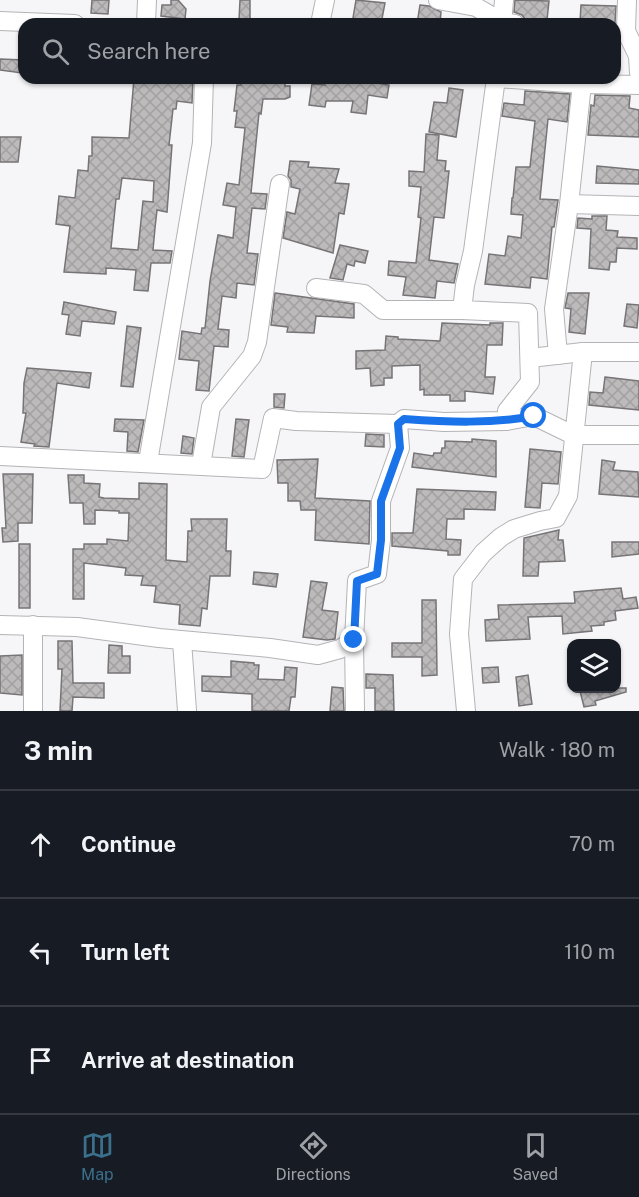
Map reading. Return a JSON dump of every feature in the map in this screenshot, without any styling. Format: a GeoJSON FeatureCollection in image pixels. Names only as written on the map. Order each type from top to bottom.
{"type":"FeatureCollection","features":[{"type":"Feature","properties":{"kind":"street"},"geometry":{"type":"LineString","coordinates":[[146,18],[147,0]]}},
{"type":"Feature","properties":{"kind":"street"},"geometry":{"type":"LineString","coordinates":[[321,18],[325,0]]}},
{"type":"Feature","properties":{"kind":"street"},"geometry":{"type":"LineString","coordinates":[[438,0],[476,7],[497,18]]}},
{"type":"Feature","properties":{"kind":"street"},"geometry":{"type":"LineString","coordinates":[[504,0],[506,18]]}},
{"type":"Feature","properties":{"kind":"street"},"geometry":{"type":"LineString","coordinates":[[621,27],[627,0]]}},
{"type":"Feature","properties":{"kind":"street"},"geometry":{"type":"LineString","coordinates":[[0,21],[18,22]]}},
{"type":"Feature","properties":{"kind":"street"},"geometry":{"type":"LineString","coordinates":[[621,33],[638,56],[639,73]]}},
{"type":"Feature","properties":{"kind":"street"},"geometry":{"type":"LineString","coordinates":[[148,462],[202,143],[204,84]]}},
{"type":"Feature","properties":{"kind":"street"},"geometry":{"type":"LineString","coordinates":[[462,310],[473,250],[495,84]]}},
{"type":"Feature","properties":{"kind":"street"},"geometry":{"type":"LineString","coordinates":[[558,355],[554,309],[569,204],[582,84],[639,85]]}},
{"type":"Feature","properties":{"kind":"street"},"geometry":{"type":"LineString","coordinates":[[201,465],[210,407],[252,356],[257,342],[280,184]]}},
{"type":"Feature","properties":{"kind":"street"},"geometry":{"type":"LineString","coordinates":[[569,204],[639,206]]}},
{"type":"Feature","properties":{"kind":"street"},"geometry":{"type":"LineString","coordinates":[[316,288],[364,294],[383,310],[528,313],[530,381],[507,411],[506,421]]}},
{"type":"Feature","properties":{"kind":"street"},"geometry":{"type":"LineString","coordinates":[[530,358],[582,352],[639,352]]}},
{"type":"Feature","properties":{"kind":"street"},"geometry":{"type":"LineString","coordinates":[[466,711],[459,634],[463,579],[483,553],[501,537],[514,529],[540,520],[556,519],[568,496],[582,352]]}},
{"type":"Feature","properties":{"kind":"street"},"geometry":{"type":"LineString","coordinates":[[0,456],[262,469],[273,418],[296,422],[398,424],[404,419],[444,422],[506,421],[534,416],[573,435],[639,435]]}},
{"type":"Feature","properties":{"kind":"street"},"geometry":{"type":"LineString","coordinates":[[355,711],[354,640],[357,581],[377,574],[381,540],[381,501],[400,448],[398,424]]}},
{"type":"Feature","properties":{"kind":"street"},"geometry":{"type":"LineString","coordinates":[[0,625],[77,627],[318,655],[340,649],[354,640]]}},
{"type":"Feature","properties":{"kind":"street"},"geometry":{"type":"LineString","coordinates":[[33,625],[33,711]]}},
{"type":"Feature","properties":{"kind":"street"},"geometry":{"type":"LineString","coordinates":[[182,641],[187,711]]}},
{"type":"Feature","properties":{"kind":"building"},"geometry":{"type":"Polygon","coordinates":[[[92,0],[109,0],[108,14],[91,13],[92,0]]]}},
{"type":"Feature","properties":{"kind":"building"},"geometry":{"type":"Polygon","coordinates":[[[171,0],[178,0],[186,9],[185,18],[161,16],[162,5],[171,5],[171,0]]]}},
{"type":"Feature","properties":{"kind":"building"},"geometry":{"type":"Polygon","coordinates":[[[240,0],[250,0],[250,18],[239,18],[240,0]]]}},
{"type":"Feature","properties":{"kind":"building"},"geometry":{"type":"Polygon","coordinates":[[[356,0],[385,3],[382,18],[353,18],[356,0]]]}},
{"type":"Feature","properties":{"kind":"building"},"geometry":{"type":"Polygon","coordinates":[[[515,0],[549,1],[547,18],[524,18],[514,12],[515,0]]]}},
{"type":"Feature","properties":{"kind":"building"},"geometry":{"type":"Polygon","coordinates":[[[420,5],[429,6],[441,12],[440,18],[418,18],[420,5]]]}},
{"type":"Feature","properties":{"kind":"building"},"geometry":{"type":"Polygon","coordinates":[[[581,5],[616,6],[615,18],[580,18],[581,5]]]}},
{"type":"Feature","properties":{"kind":"building"},"geometry":{"type":"Polygon","coordinates":[[[0,59],[18,60],[18,72],[0,70],[0,59]]]}},
{"type":"Feature","properties":{"kind":"building"},"geometry":{"type":"Polygon","coordinates":[[[134,84],[193,84],[192,103],[177,101],[176,109],[173,109],[169,145],[172,145],[167,212],[157,210],[153,250],[172,251],[170,263],[151,263],[148,291],[134,290],[136,270],[106,268],[106,274],[64,272],[70,226],[56,224],[59,196],[75,198],[78,170],[88,171],[89,156],[92,156],[92,137],[129,138],[134,84]],[[122,178],[119,199],[116,199],[111,248],[138,250],[143,201],[153,202],[154,181],[122,178]]]}},
{"type":"Feature","properties":{"kind":"building"},"geometry":{"type":"Polygon","coordinates":[[[285,84],[285,86],[290,86],[290,97],[263,99],[261,114],[259,113],[251,193],[267,194],[265,209],[252,208],[247,253],[258,254],[254,285],[237,283],[236,298],[222,296],[218,329],[229,330],[228,347],[214,346],[209,391],[196,390],[199,361],[179,359],[182,331],[201,334],[202,328],[205,328],[218,235],[233,238],[236,207],[223,205],[227,183],[239,185],[245,128],[235,127],[237,111],[234,111],[237,85],[285,84]]]}},
{"type":"Feature","properties":{"kind":"building"},"geometry":{"type":"Polygon","coordinates":[[[312,84],[389,85],[387,98],[368,95],[366,114],[351,112],[353,101],[326,101],[325,107],[309,105],[312,84]]]}},
{"type":"Feature","properties":{"kind":"building"},"geometry":{"type":"Polygon","coordinates":[[[449,88],[463,90],[456,137],[429,132],[434,102],[447,103],[449,88]]]}},
{"type":"Feature","properties":{"kind":"building"},"geometry":{"type":"Polygon","coordinates":[[[525,91],[570,94],[567,122],[548,119],[540,199],[558,200],[554,227],[552,227],[547,279],[531,277],[530,288],[485,284],[489,254],[505,256],[508,236],[521,238],[523,215],[511,214],[512,198],[516,167],[530,167],[535,121],[502,116],[504,103],[524,105],[525,91]]]}},
{"type":"Feature","properties":{"kind":"building"},"geometry":{"type":"Polygon","coordinates":[[[595,95],[630,96],[629,108],[639,110],[639,137],[588,135],[591,105],[594,106],[595,95]]]}},
{"type":"Feature","properties":{"kind":"building"},"geometry":{"type":"Polygon","coordinates":[[[426,134],[439,135],[437,160],[446,161],[445,171],[449,171],[444,218],[434,217],[429,260],[458,264],[454,283],[437,281],[435,298],[403,295],[406,277],[388,275],[389,261],[416,263],[421,218],[418,217],[421,187],[409,186],[409,171],[424,172],[426,134]]]}},
{"type":"Feature","properties":{"kind":"building"},"geometry":{"type":"Polygon","coordinates":[[[0,137],[21,137],[18,162],[0,162],[0,137]]]}},
{"type":"Feature","properties":{"kind":"building"},"geometry":{"type":"Polygon","coordinates":[[[290,161],[309,162],[308,167],[339,169],[335,183],[349,184],[344,214],[339,213],[333,253],[283,238],[287,212],[295,214],[300,189],[291,187],[291,180],[288,176],[290,161]]]}},
{"type":"Feature","properties":{"kind":"building"},"geometry":{"type":"Polygon","coordinates":[[[597,166],[639,170],[639,184],[596,183],[597,166]]]}},
{"type":"Feature","properties":{"kind":"building"},"geometry":{"type":"Polygon","coordinates":[[[592,216],[607,216],[606,230],[618,231],[617,237],[637,238],[637,249],[617,248],[616,262],[610,262],[609,270],[589,268],[591,229],[577,228],[578,218],[592,219],[592,216]]]}},
{"type":"Feature","properties":{"kind":"building"},"geometry":{"type":"Polygon","coordinates":[[[340,245],[368,251],[365,263],[355,261],[354,266],[347,264],[343,280],[330,278],[340,245]]]}},
{"type":"Feature","properties":{"kind":"building"},"geometry":{"type":"Polygon","coordinates":[[[275,293],[354,304],[354,318],[316,316],[314,333],[287,332],[288,327],[271,325],[275,293]]]}},
{"type":"Feature","properties":{"kind":"building"},"geometry":{"type":"Polygon","coordinates":[[[568,293],[589,293],[585,334],[569,332],[571,309],[565,308],[568,293]]]}},
{"type":"Feature","properties":{"kind":"building"},"geometry":{"type":"Polygon","coordinates":[[[64,302],[116,312],[114,324],[82,321],[80,336],[66,334],[69,315],[62,314],[64,302]]]}},
{"type":"Feature","properties":{"kind":"building"},"geometry":{"type":"Polygon","coordinates":[[[627,304],[639,305],[637,328],[624,326],[627,304]]]}},
{"type":"Feature","properties":{"kind":"building"},"geometry":{"type":"Polygon","coordinates":[[[442,323],[490,325],[490,323],[503,323],[502,345],[487,345],[485,377],[495,377],[493,394],[465,391],[465,401],[450,401],[450,395],[424,395],[424,389],[420,390],[420,365],[392,366],[392,378],[384,378],[384,385],[371,386],[370,368],[356,369],[356,351],[385,350],[386,336],[398,337],[398,339],[440,341],[442,323]]]}},
{"type":"Feature","properties":{"kind":"building"},"geometry":{"type":"Polygon","coordinates":[[[127,326],[141,328],[133,387],[121,386],[127,326]]]}},
{"type":"Feature","properties":{"kind":"building"},"geometry":{"type":"Polygon","coordinates":[[[27,368],[91,373],[89,388],[57,383],[49,447],[21,442],[26,413],[23,413],[27,368]]]}},
{"type":"Feature","properties":{"kind":"building"},"geometry":{"type":"Polygon","coordinates":[[[605,377],[639,381],[639,410],[589,405],[590,392],[603,393],[605,377]]]}},
{"type":"Feature","properties":{"kind":"building"},"geometry":{"type":"Polygon","coordinates":[[[274,394],[285,394],[284,408],[274,407],[274,394]]]}},
{"type":"Feature","properties":{"kind":"building"},"geometry":{"type":"Polygon","coordinates":[[[115,419],[144,420],[138,452],[127,451],[128,432],[114,431],[115,419]]]}},
{"type":"Feature","properties":{"kind":"building"},"geometry":{"type":"Polygon","coordinates":[[[236,419],[249,420],[244,457],[232,456],[236,419]]]}},
{"type":"Feature","properties":{"kind":"building"},"geometry":{"type":"Polygon","coordinates":[[[366,434],[384,435],[384,447],[365,446],[366,434]]]}},
{"type":"Feature","properties":{"kind":"building"},"geometry":{"type":"Polygon","coordinates":[[[183,436],[194,438],[192,454],[181,453],[183,436]]]}},
{"type":"Feature","properties":{"kind":"building"},"geometry":{"type":"Polygon","coordinates":[[[472,439],[496,441],[496,477],[412,467],[414,453],[433,456],[434,453],[441,453],[442,448],[445,448],[445,441],[472,442],[472,439]]]}},
{"type":"Feature","properties":{"kind":"building"},"geometry":{"type":"Polygon","coordinates":[[[530,449],[561,452],[558,484],[542,483],[540,508],[525,507],[530,449]]]}},
{"type":"Feature","properties":{"kind":"building"},"geometry":{"type":"Polygon","coordinates":[[[318,459],[315,498],[370,501],[369,544],[315,540],[316,510],[301,510],[300,501],[288,501],[288,483],[278,483],[277,460],[318,459]]]}},
{"type":"Feature","properties":{"kind":"building"},"geometry":{"type":"Polygon","coordinates":[[[602,460],[615,462],[613,470],[638,472],[639,497],[599,494],[602,460]]]}},
{"type":"Feature","properties":{"kind":"building"},"geometry":{"type":"Polygon","coordinates":[[[3,474],[33,474],[32,523],[18,523],[18,541],[3,542],[2,528],[6,528],[3,474]]]}},
{"type":"Feature","properties":{"kind":"building"},"geometry":{"type":"Polygon","coordinates":[[[68,475],[84,475],[84,483],[100,484],[99,497],[104,498],[139,499],[139,483],[167,484],[166,560],[187,562],[188,531],[192,531],[191,519],[227,519],[226,551],[231,551],[230,576],[210,576],[207,609],[202,608],[200,626],[179,624],[180,605],[154,602],[156,586],[141,585],[143,576],[125,575],[126,568],[84,563],[84,599],[73,599],[73,549],[84,549],[84,544],[107,544],[107,539],[128,541],[129,513],[95,510],[95,524],[84,524],[83,503],[70,503],[68,475]]]}},
{"type":"Feature","properties":{"kind":"building"},"geometry":{"type":"Polygon","coordinates":[[[417,489],[496,492],[495,510],[464,509],[464,519],[447,519],[446,539],[461,540],[460,555],[448,555],[448,551],[392,546],[392,533],[413,533],[417,489]]]}},
{"type":"Feature","properties":{"kind":"building"},"geometry":{"type":"Polygon","coordinates":[[[559,530],[558,540],[563,540],[565,561],[539,562],[538,576],[523,576],[524,538],[559,530]]]}},
{"type":"Feature","properties":{"kind":"building"},"geometry":{"type":"Polygon","coordinates":[[[612,542],[639,542],[639,554],[612,557],[612,542]]]}},
{"type":"Feature","properties":{"kind":"building"},"geometry":{"type":"Polygon","coordinates":[[[19,544],[30,544],[30,608],[19,608],[19,544]]]}},
{"type":"Feature","properties":{"kind":"building"},"geometry":{"type":"Polygon","coordinates":[[[254,572],[278,574],[276,587],[253,584],[254,572]]]}},
{"type":"Feature","properties":{"kind":"building"},"geometry":{"type":"Polygon","coordinates":[[[311,581],[327,583],[322,610],[338,612],[335,639],[303,637],[311,581]]]}},
{"type":"Feature","properties":{"kind":"building"},"geometry":{"type":"Polygon","coordinates":[[[621,588],[623,599],[636,597],[638,608],[615,611],[616,620],[604,622],[604,625],[591,626],[592,631],[563,634],[562,616],[528,617],[530,639],[486,641],[485,620],[499,619],[498,605],[575,603],[574,592],[621,588]]]}},
{"type":"Feature","properties":{"kind":"building"},"geometry":{"type":"Polygon","coordinates":[[[422,600],[436,600],[437,675],[422,676],[422,657],[392,657],[392,643],[422,643],[422,600]]]}},
{"type":"Feature","properties":{"kind":"building"},"geometry":{"type":"Polygon","coordinates":[[[58,641],[72,641],[73,683],[104,683],[104,698],[73,697],[72,711],[60,711],[62,669],[58,669],[58,641]]]}},
{"type":"Feature","properties":{"kind":"building"},"geometry":{"type":"Polygon","coordinates":[[[109,645],[122,646],[122,656],[130,656],[130,673],[108,673],[109,645]]]}},
{"type":"Feature","properties":{"kind":"building"},"geometry":{"type":"Polygon","coordinates":[[[22,655],[22,695],[0,693],[0,656],[22,655]]]}},
{"type":"Feature","properties":{"kind":"building"},"geometry":{"type":"Polygon","coordinates":[[[231,661],[259,665],[258,679],[284,680],[285,667],[297,668],[295,697],[291,697],[289,711],[252,711],[252,694],[202,691],[202,676],[231,677],[231,661]]]}},
{"type":"Feature","properties":{"kind":"building"},"geometry":{"type":"Polygon","coordinates":[[[498,667],[499,682],[483,683],[482,668],[498,667]]]}},
{"type":"Feature","properties":{"kind":"building"},"geometry":{"type":"Polygon","coordinates":[[[366,674],[393,675],[394,711],[375,711],[375,688],[366,688],[366,674]]]}},
{"type":"Feature","properties":{"kind":"building"},"geometry":{"type":"Polygon","coordinates":[[[528,675],[532,704],[519,706],[516,677],[528,675]]]}},
{"type":"Feature","properties":{"kind":"building"},"geometry":{"type":"Polygon","coordinates":[[[332,687],[343,688],[344,711],[330,711],[332,687]]]}},
{"type":"Feature","properties":{"kind":"building"},"geometry":{"type":"Polygon","coordinates":[[[621,688],[626,688],[626,692],[595,701],[596,705],[584,707],[580,693],[621,693],[621,688]]]}},
{"type":"Feature","properties":{"kind":"route"},"geometry":{"type":"LineString","coordinates":[[354,640],[357,581],[377,574],[381,540],[381,501],[400,448],[398,424],[404,419],[444,422],[506,421],[534,416]]}}]}
